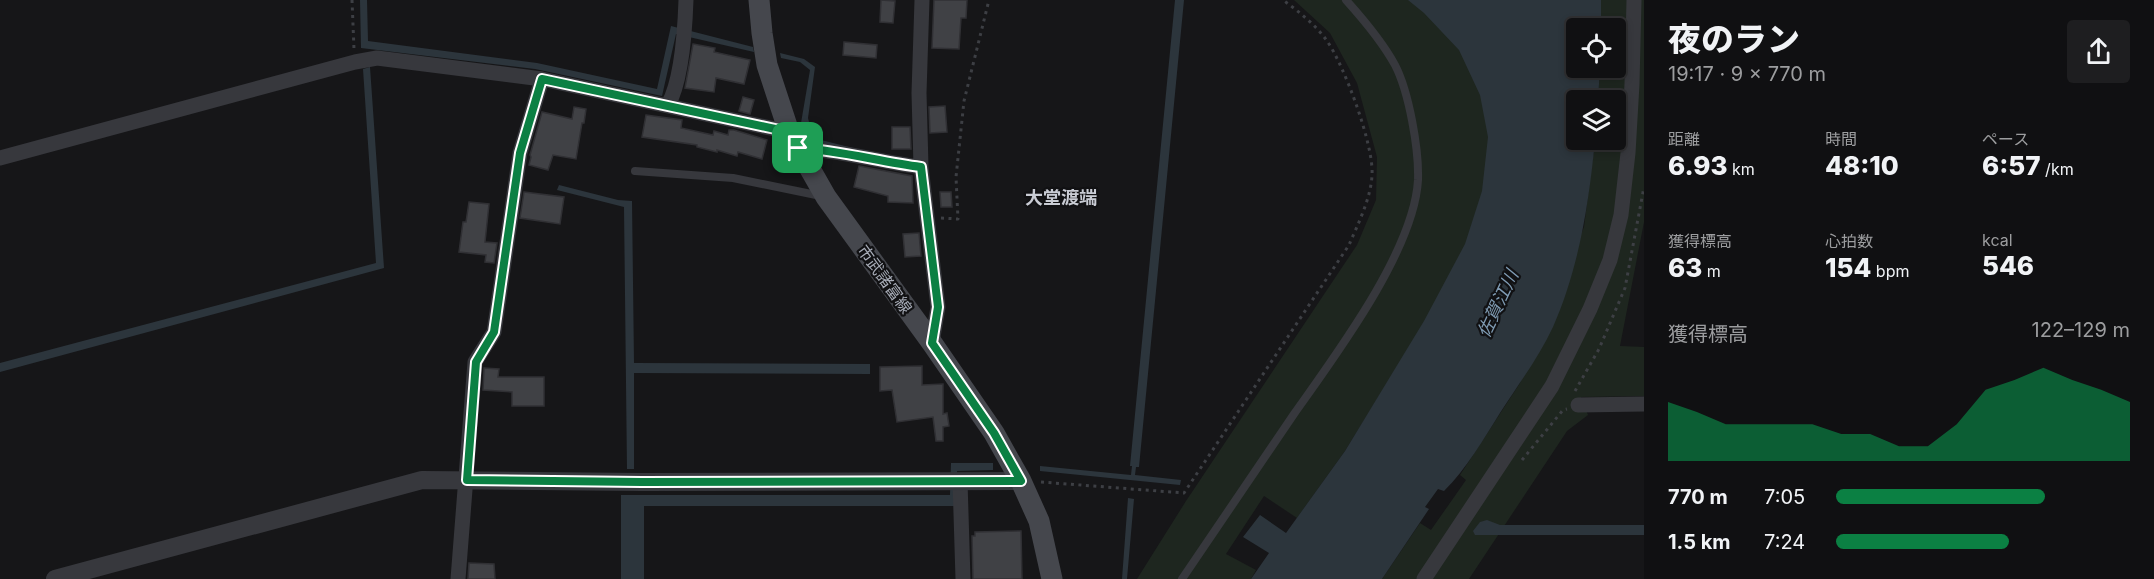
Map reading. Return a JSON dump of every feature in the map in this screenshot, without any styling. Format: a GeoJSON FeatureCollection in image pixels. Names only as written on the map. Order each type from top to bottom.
{"type":"FeatureCollection","features":[{"type":"Feature","properties":{"kind":"main road","name":"市武諸富線"},"geometry":{"type":"LineString","coordinates":[[759,0],[767,65],[794,140],[826,197],[994,433],[1021,481],[1039,520],[1052,579]]}},
{"type":"Feature","properties":{"kind":"street"},"geometry":{"type":"LineString","coordinates":[[668,105],[673,96],[685,32],[686,0]]}},
{"type":"Feature","properties":{"kind":"street"},"geometry":{"type":"LineString","coordinates":[[922,0],[919,93],[921,167],[938,307],[932,343]]}},
{"type":"Feature","properties":{"kind":"street"},"geometry":{"type":"LineString","coordinates":[[1424,579],[1552,386],[1590,309],[1610,260],[1621,215],[1628,153],[1634,0]]}},
{"type":"Feature","properties":{"kind":"street"},"geometry":{"type":"LineString","coordinates":[[0,158],[377,58],[542,79],[668,105],[865,159],[921,167]]}},
{"type":"Feature","properties":{"kind":"street"},"geometry":{"type":"LineString","coordinates":[[458,579],[476,362],[494,332],[520,153],[542,79]]}},
{"type":"Feature","properties":{"kind":"street"},"geometry":{"type":"LineString","coordinates":[[1578,405],[1644,404]]}},
{"type":"Feature","properties":{"kind":"street"},"geometry":{"type":"LineString","coordinates":[[55,579],[422,480],[1021,481]]}},
{"type":"Feature","properties":{"kind":"street"},"geometry":{"type":"LineString","coordinates":[[953,481],[963,579]]}},
{"type":"Feature","properties":{"kind":"lane"},"geometry":{"type":"LineString","coordinates":[[1182,579],[1361,314],[1401,243],[1413,209],[1418,181],[1417,146],[1396,66],[1374,32],[1346,0]]}},
{"type":"Feature","properties":{"kind":"lane"},"geometry":{"type":"LineString","coordinates":[[635,171],[733,178],[826,197]]}},
{"type":"Feature","properties":{"kind":"path"},"geometry":{"type":"LineString","coordinates":[[352,0],[355,62]]}},
{"type":"Feature","properties":{"kind":"path"},"geometry":{"type":"LineString","coordinates":[[927,218],[958,219],[956,177],[964,101],[989,0]]}},
{"type":"Feature","properties":{"kind":"path"},"geometry":{"type":"LineString","coordinates":[[1021,481],[1184,493],[1349,245],[1363,214],[1372,176],[1369,147],[1349,84],[1327,40],[1296,9],[1283,0]]}},
{"type":"Feature","properties":{"kind":"path"},"geometry":{"type":"LineString","coordinates":[[1522,460],[1563,410],[1599,350],[1625,288],[1644,188]]}},
{"type":"Feature","properties":{"kind":"path"},"geometry":{"type":"LineString","coordinates":[[1563,410],[1578,405]]}},
{"type":"Feature","properties":{"kind":"shaded area"},"geometry":{"type":"Polygon","coordinates":[[[1294,0],[1434,0],[1474,51],[1497,145],[1460,265],[1345,451],[1297,518],[1264,496],[1226,554],[1256,570],[1251,579],[1137,579],[1186,501],[1357,245],[1376,200],[1377,157],[1357,83],[1330,33],[1294,0]]]}},
{"type":"Feature","properties":{"kind":"shaded area"},"geometry":{"type":"Polygon","coordinates":[[[1601,0],[1644,0],[1644,222],[1620,346],[1644,347],[1644,396],[1581,397],[1588,415],[1567,431],[1469,579],[1382,579],[1420,523],[1431,530],[1466,480],[1460,475],[1520,383],[1584,227],[1594,150],[1626,150],[1626,90],[1599,90],[1599,78],[1626,78],[1626,18],[1601,18],[1601,0]]]}},
{"type":"Feature","properties":{"kind":"water"},"geometry":{"type":"Polygon","coordinates":[[[360,0],[367,0],[368,41],[537,63],[657,89],[671,26],[753,47],[754,52],[676,34],[662,96],[535,69],[361,48],[360,0]]]}},
{"type":"Feature","properties":{"kind":"water"},"geometry":{"type":"Polygon","coordinates":[[[1175,0],[1184,0],[1139,467],[1136,467],[1135,475],[1181,480],[1180,485],[1040,471],[1040,466],[1131,475],[1132,466],[1130,466],[1175,0]]]}},
{"type":"Feature","properties":{"kind":"water","name":"佐賀江川"},"geometry":{"type":"Polygon","coordinates":[[[1408,0],[1601,0],[1601,18],[1566,18],[1566,78],[1599,78],[1599,90],[1566,90],[1566,150],[1594,150],[1582,235],[1570,282],[1553,327],[1535,360],[1467,463],[1444,491],[1438,489],[1425,507],[1429,509],[1382,579],[1251,579],[1269,553],[1243,537],[1260,515],[1286,533],[1345,451],[1424,321],[1465,244],[1482,191],[1488,137],[1480,95],[1459,50],[1424,13],[1408,0]]]}},
{"type":"Feature","properties":{"kind":"water"},"geometry":{"type":"Polygon","coordinates":[[[780,53],[804,59],[815,67],[808,118],[813,138],[853,148],[851,151],[807,139],[801,123],[810,70],[800,62],[781,58],[780,53]]]}},
{"type":"Feature","properties":{"kind":"water"},"geometry":{"type":"Polygon","coordinates":[[[370,67],[384,268],[0,372],[0,363],[376,263],[363,69],[370,67]]]}},
{"type":"Feature","properties":{"kind":"water"},"geometry":{"type":"Polygon","coordinates":[[[559,185],[618,200],[632,201],[634,363],[870,364],[870,374],[634,373],[634,469],[627,469],[624,207],[557,190],[559,185]]]}},
{"type":"Feature","properties":{"kind":"water"},"geometry":{"type":"Polygon","coordinates":[[[951,463],[993,463],[993,470],[957,471],[957,506],[644,506],[644,579],[621,579],[621,495],[950,495],[951,463]]]}},
{"type":"Feature","properties":{"kind":"water"},"geometry":{"type":"Polygon","coordinates":[[[1128,498],[1134,499],[1127,579],[1122,579],[1128,498]]]}},
{"type":"Feature","properties":{"kind":"water"},"geometry":{"type":"Polygon","coordinates":[[[1487,520],[1500,525],[1644,525],[1644,535],[1475,535],[1473,531],[1480,522],[1487,520]]]}},
{"type":"Feature","properties":{"kind":"building"},"geometry":{"type":"Polygon","coordinates":[[[881,0],[895,1],[893,23],[880,22],[881,0]]]}},
{"type":"Feature","properties":{"kind":"building"},"geometry":{"type":"Polygon","coordinates":[[[934,0],[967,0],[966,18],[961,18],[959,49],[932,48],[934,0]]]}},
{"type":"Feature","properties":{"kind":"building"},"geometry":{"type":"Polygon","coordinates":[[[844,42],[877,45],[876,58],[843,55],[844,42]]]}},
{"type":"Feature","properties":{"kind":"building"},"geometry":{"type":"Polygon","coordinates":[[[693,44],[715,48],[714,52],[750,60],[744,84],[716,78],[714,92],[685,88],[693,44]]]}},
{"type":"Feature","properties":{"kind":"building"},"geometry":{"type":"Polygon","coordinates":[[[743,97],[754,100],[750,114],[739,111],[743,97]]]}},
{"type":"Feature","properties":{"kind":"building"},"geometry":{"type":"Polygon","coordinates":[[[945,106],[947,132],[930,133],[929,107],[945,106]]]}},
{"type":"Feature","properties":{"kind":"building"},"geometry":{"type":"Polygon","coordinates":[[[574,107],[586,109],[576,159],[553,155],[548,170],[529,165],[542,112],[572,119],[574,107]]]}},
{"type":"Feature","properties":{"kind":"building"},"geometry":{"type":"Polygon","coordinates":[[[646,115],[682,120],[681,128],[713,135],[714,131],[728,135],[729,130],[734,130],[767,140],[762,159],[738,152],[737,156],[697,147],[697,145],[642,137],[646,115]]]}},
{"type":"Feature","properties":{"kind":"building"},"geometry":{"type":"Polygon","coordinates":[[[892,127],[910,127],[911,149],[892,149],[892,127]]]}},
{"type":"Feature","properties":{"kind":"building"},"geometry":{"type":"Polygon","coordinates":[[[859,166],[912,176],[913,203],[888,202],[888,196],[854,187],[859,166]]]}},
{"type":"Feature","properties":{"kind":"building"},"geometry":{"type":"Polygon","coordinates":[[[524,192],[564,197],[560,224],[520,218],[524,192]]]}},
{"type":"Feature","properties":{"kind":"building"},"geometry":{"type":"Polygon","coordinates":[[[940,192],[951,192],[952,207],[941,207],[940,192]]]}},
{"type":"Feature","properties":{"kind":"building"},"geometry":{"type":"Polygon","coordinates":[[[469,202],[489,204],[485,242],[497,243],[494,263],[485,262],[486,255],[459,252],[463,222],[466,222],[469,202]]]}},
{"type":"Feature","properties":{"kind":"building"},"geometry":{"type":"Polygon","coordinates":[[[919,233],[921,256],[905,257],[903,234],[919,233]]]}},
{"type":"Feature","properties":{"kind":"building"},"geometry":{"type":"Polygon","coordinates":[[[922,366],[922,385],[943,384],[943,414],[947,413],[949,426],[943,427],[943,441],[936,441],[933,417],[897,422],[892,390],[880,391],[880,367],[922,366]]]}},
{"type":"Feature","properties":{"kind":"building"},"geometry":{"type":"Polygon","coordinates":[[[484,368],[499,369],[498,377],[544,377],[544,406],[512,406],[512,392],[483,390],[484,368]]]}},
{"type":"Feature","properties":{"kind":"building"},"geometry":{"type":"Polygon","coordinates":[[[1021,531],[1022,579],[973,579],[972,536],[975,536],[975,532],[1021,531]]]}},
{"type":"Feature","properties":{"kind":"building"},"geometry":{"type":"Polygon","coordinates":[[[469,563],[494,564],[495,579],[468,579],[469,563]]]}},
{"type":"Feature","properties":{"kind":"district","name":"大堂渡端"},"geometry":{"type":"Point","coordinates":[1061,198]}},
{"type":"Feature","properties":{"kind":"route"},"geometry":{"type":"LineString","coordinates":[[542,79],[789,132],[798,148],[822,149],[855,157],[921,167],[938,307],[932,343],[994,433],[1021,481],[467,480],[476,362],[494,332],[520,153],[542,79]]}}]}
